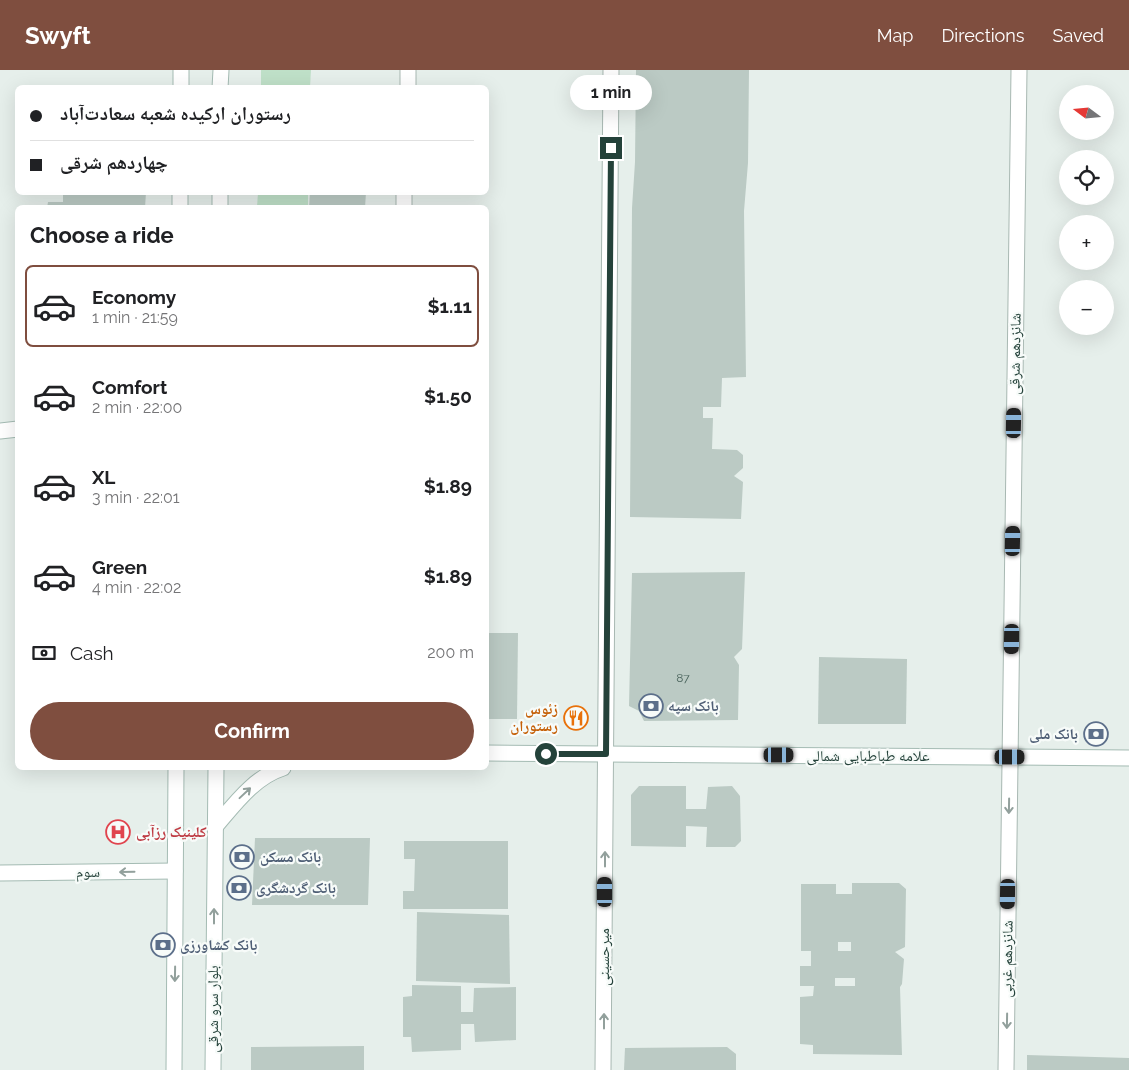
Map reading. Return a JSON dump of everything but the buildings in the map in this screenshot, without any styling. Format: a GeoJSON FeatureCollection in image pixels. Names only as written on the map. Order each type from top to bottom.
{"type":"FeatureCollection","features":[{"type":"Feature","properties":{"kind":"street"},"geometry":{"type":"LineString","coordinates":[[181,70],[181,85]]}},
{"type":"Feature","properties":{"kind":"street"},"geometry":{"type":"LineString","coordinates":[[220,85],[221,70]]}},
{"type":"Feature","properties":{"kind":"street"},"geometry":{"type":"LineString","coordinates":[[408,70],[408,85]]}},
{"type":"Feature","properties":{"kind":"street","name":"میرحسینی"},"geometry":{"type":"LineString","coordinates":[[603,1070],[612,70]]}},
{"type":"Feature","properties":{"kind":"street","name":"شانزدهم شرقی"},"geometry":{"type":"LineString","coordinates":[[1010,757],[1019,70]]}},
{"type":"Feature","properties":{"kind":"street"},"geometry":{"type":"LineString","coordinates":[[0,431],[15,429]]}},
{"type":"Feature","properties":{"kind":"street","name":"علامه طباطبایی شمالی"},"geometry":{"type":"LineString","coordinates":[[489,753],[1129,758]]}},
{"type":"Feature","properties":{"kind":"street","name":"شانزدهم غربی"},"geometry":{"type":"LineString","coordinates":[[1006,1070],[1010,757]]}},
{"type":"Feature","properties":{"kind":"street"},"geometry":{"type":"LineString","coordinates":[[174,1070],[176,770]]}},
{"type":"Feature","properties":{"kind":"street","name":"بلوار سرو شرقی"},"geometry":{"type":"LineString","coordinates":[[213,1070],[216,770]]}},
{"type":"Feature","properties":{"kind":"street"},"geometry":{"type":"LineString","coordinates":[[215,828],[244,794],[276,770]]}},
{"type":"Feature","properties":{"kind":"street","name":"سوم"},"geometry":{"type":"LineString","coordinates":[[0,873],[175,871]]}},
{"type":"Feature","properties":{"kind":"green space"},"geometry":{"type":"Polygon","coordinates":[[[261,70],[311,70],[310,85],[261,85],[261,70]]]}},
{"type":"Feature","properties":{"kind":"green space"},"geometry":{"type":"Polygon","coordinates":[[[258,195],[308,195],[308,205],[257,205],[258,195]]]}},
{"type":"Feature","properties":{"kind":"place","name":"بانک سپه"},"geometry":{"type":"Point","coordinates":[651,706]}},
{"type":"Feature","properties":{"kind":"place","name":"زئوس رستوران"},"geometry":{"type":"Point","coordinates":[576,718]}},
{"type":"Feature","properties":{"kind":"place","name":"بانک ملی"},"geometry":{"type":"Point","coordinates":[1096,734]}},
{"type":"Feature","properties":{"kind":"place","name":"کلینیک رزآبی"},"geometry":{"type":"Point","coordinates":[118,832]}},
{"type":"Feature","properties":{"kind":"place","name":"بانک مسکن"},"geometry":{"type":"Point","coordinates":[242,857]}},
{"type":"Feature","properties":{"kind":"place","name":"بانک گردشگری"},"geometry":{"type":"Point","coordinates":[239,888]}},
{"type":"Feature","properties":{"kind":"place","name":"بانک کشاورزی"},"geometry":{"type":"Point","coordinates":[163,945]}},
{"type":"Feature","properties":{"kind":"route"},"geometry":{"type":"LineString","coordinates":[[546,754],[606,754],[611,148]]}}]}
